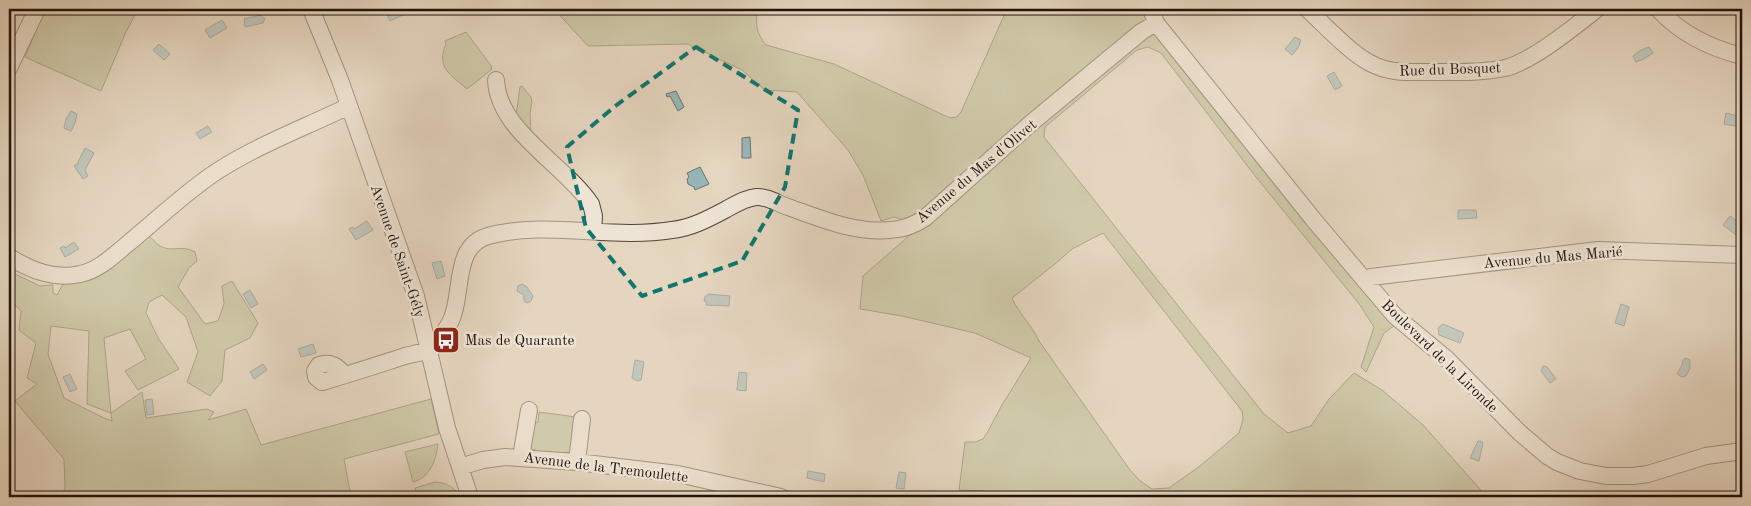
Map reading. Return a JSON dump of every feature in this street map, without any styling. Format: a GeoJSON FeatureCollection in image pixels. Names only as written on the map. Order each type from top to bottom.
{"type":"FeatureCollection","features":[{"type":"Feature","properties":{"kind":"street"},"geometry":{"type":"LineString","coordinates":[[9,68],[37,9]]}},
{"type":"Feature","properties":{"kind":"street","name":"Avenue de Saint-Gély"},"geometry":{"type":"LineString","coordinates":[[311,9],[340,80],[416,296],[446,428],[470,497]]}},
{"type":"Feature","properties":{"kind":"street","name":"Rue du Bosquet"},"geometry":{"type":"LineString","coordinates":[[1306,9],[1368,62],[1386,71],[1422,72],[1472,72],[1514,65],[1530,57],[1597,9]]}},
{"type":"Feature","properties":{"kind":"street"},"geometry":{"type":"LineString","coordinates":[[1658,9],[1692,36],[1723,51],[1742,56]]}},
{"type":"Feature","properties":{"kind":"street","name":"Avenue du Mas d'Olivet"},"geometry":{"type":"LineString","coordinates":[[429,349],[448,326],[452,317],[462,268],[468,250],[474,243],[489,236],[524,230],[636,232],[672,230],[698,223],[739,202],[757,197],[855,228],[882,230],[911,226],[925,218],[1030,124],[1141,32],[1154,16]]}},
{"type":"Feature","properties":{"kind":"street","name":"Boulevard de la Lironde"},"geometry":{"type":"LineString","coordinates":[[1154,16],[1307,212],[1395,316],[1448,360],[1518,432],[1557,462],[1574,469],[1592,473],[1633,476],[1648,474],[1706,456],[1742,451]]}},
{"type":"Feature","properties":{"kind":"street"},"geometry":{"type":"LineString","coordinates":[[496,80],[496,88],[503,108],[515,126],[591,204],[594,216],[593,231]]}},
{"type":"Feature","properties":{"kind":"street"},"geometry":{"type":"LineString","coordinates":[[9,257],[29,268],[46,274],[56,276],[82,274],[110,258],[219,170],[284,136],[349,106]]}},
{"type":"Feature","properties":{"kind":"street","name":"Avenue du Mas Marié"},"geometry":{"type":"LineString","coordinates":[[1365,281],[1371,277],[1434,268],[1598,250],[1742,255]]}},
{"type":"Feature","properties":{"kind":"street"},"geometry":{"type":"LineString","coordinates":[[345,375],[429,349]]}},
{"type":"Feature","properties":{"kind":"street"},"geometry":{"type":"LineString","coordinates":[[521,457],[529,410]]}},
{"type":"Feature","properties":{"kind":"street"},"geometry":{"type":"LineString","coordinates":[[577,462],[582,419]]}},
{"type":"Feature","properties":{"kind":"street","name":"Avenue de la Tremoulette"},"geometry":{"type":"LineString","coordinates":[[460,467],[483,460],[505,457],[577,462],[678,474],[781,497]]}},
{"type":"Feature","properties":{"kind":"highlighted area"},"geometry":{"type":"Polygon","coordinates":[[[696,47],[798,110],[785,187],[742,261],[642,296],[586,228],[567,147],[614,107],[696,47]]]}},
{"type":"Feature","properties":{"kind":"green space"},"geometry":{"type":"Polygon","coordinates":[[[45,9],[138,9],[101,91],[25,57],[45,9]]]}},
{"type":"Feature","properties":{"kind":"green space"},"geometry":{"type":"Polygon","coordinates":[[[554,9],[758,9],[757,28],[766,45],[834,64],[950,118],[957,117],[961,112],[1007,9],[1145,9],[1147,21],[973,172],[908,221],[894,217],[881,221],[863,175],[848,150],[797,92],[765,90],[742,70],[688,44],[588,46],[554,9]]]}},
{"type":"Feature","properties":{"kind":"green space"},"geometry":{"type":"Polygon","coordinates":[[[466,32],[492,67],[491,70],[467,89],[446,70],[443,59],[445,41],[466,32]]]}},
{"type":"Feature","properties":{"kind":"green space"},"geometry":{"type":"Polygon","coordinates":[[[1158,32],[1395,325],[1384,333],[1366,372],[1361,367],[1374,327],[1360,305],[1256,177],[1161,53],[1148,47],[1137,50],[1045,127],[1044,137],[1264,414],[1288,433],[1311,426],[1329,399],[1354,373],[1382,390],[1423,425],[1487,497],[1014,497],[1012,492],[959,490],[965,442],[975,442],[983,439],[1031,358],[975,333],[902,316],[860,309],[863,276],[1139,35],[1158,32]],[[1103,233],[1072,249],[1012,298],[1039,341],[1130,470],[1139,480],[1152,489],[1169,488],[1200,466],[1239,433],[1243,419],[1242,411],[1103,233]]]}},
{"type":"Feature","properties":{"kind":"green space"},"geometry":{"type":"Polygon","coordinates":[[[522,86],[531,97],[532,102],[530,113],[531,135],[516,116],[520,87],[522,86]]]}},
{"type":"Feature","properties":{"kind":"green space"},"geometry":{"type":"Polygon","coordinates":[[[148,235],[164,248],[185,249],[195,252],[197,261],[189,268],[178,287],[205,324],[218,321],[224,304],[222,286],[232,281],[258,323],[250,338],[225,350],[222,381],[210,396],[187,382],[198,352],[186,317],[162,295],[149,302],[146,313],[158,338],[179,369],[138,390],[125,371],[146,359],[130,329],[104,338],[111,413],[142,392],[146,418],[207,409],[214,412],[208,420],[246,409],[261,445],[431,399],[439,434],[344,459],[351,497],[61,497],[65,488],[64,459],[15,401],[37,384],[27,378],[36,343],[19,330],[21,311],[9,298],[9,287],[13,273],[40,286],[53,285],[53,293],[57,295],[63,284],[148,235]],[[51,326],[48,354],[64,398],[112,421],[111,413],[87,404],[89,331],[51,326]]]}},
{"type":"Feature","properties":{"kind":"green space"},"geometry":{"type":"Polygon","coordinates":[[[539,412],[576,417],[571,453],[565,452],[564,455],[535,453],[536,450],[529,449],[532,425],[538,422],[539,412]]]}},
{"type":"Feature","properties":{"kind":"green space"},"geometry":{"type":"Polygon","coordinates":[[[438,444],[436,456],[428,472],[424,477],[413,482],[405,452],[438,444]]]}},
{"type":"Feature","properties":{"kind":"green space"},"geometry":{"type":"Polygon","coordinates":[[[435,482],[450,486],[461,497],[417,497],[415,488],[435,482]]]}},
{"type":"Feature","properties":{"kind":"water"},"geometry":{"type":"Polygon","coordinates":[[[399,9],[405,9],[407,13],[390,21],[387,14],[399,9]]]}},
{"type":"Feature","properties":{"kind":"water"},"geometry":{"type":"Polygon","coordinates":[[[261,15],[265,19],[263,23],[245,27],[244,19],[261,15]]]}},
{"type":"Feature","properties":{"kind":"water"},"geometry":{"type":"Polygon","coordinates":[[[222,20],[227,28],[210,38],[205,30],[222,20]]]}},
{"type":"Feature","properties":{"kind":"water"},"geometry":{"type":"Polygon","coordinates":[[[1295,37],[1301,40],[1298,48],[1292,55],[1285,49],[1295,37]]]}},
{"type":"Feature","properties":{"kind":"water"},"geometry":{"type":"Polygon","coordinates":[[[159,44],[170,54],[164,60],[153,50],[159,44]]]}},
{"type":"Feature","properties":{"kind":"water"},"geometry":{"type":"Polygon","coordinates":[[[1649,47],[1653,53],[1636,62],[1633,56],[1649,47]]]}},
{"type":"Feature","properties":{"kind":"water"},"geometry":{"type":"Polygon","coordinates":[[[1334,72],[1342,86],[1335,90],[1327,76],[1334,72]]]}},
{"type":"Feature","properties":{"kind":"water"},"geometry":{"type":"Polygon","coordinates":[[[676,91],[684,107],[678,111],[670,96],[667,97],[666,94],[676,91]]]}},
{"type":"Feature","properties":{"kind":"water"},"geometry":{"type":"Polygon","coordinates":[[[71,111],[77,114],[71,131],[64,128],[66,119],[71,111]]]}},
{"type":"Feature","properties":{"kind":"water"},"geometry":{"type":"Polygon","coordinates":[[[1726,113],[1742,117],[1742,127],[1724,124],[1726,113]]]}},
{"type":"Feature","properties":{"kind":"water"},"geometry":{"type":"Polygon","coordinates":[[[208,126],[212,132],[200,139],[196,133],[208,126]]]}},
{"type":"Feature","properties":{"kind":"water"},"geometry":{"type":"Polygon","coordinates":[[[750,137],[751,158],[742,158],[742,138],[750,137]]]}},
{"type":"Feature","properties":{"kind":"water"},"geometry":{"type":"Polygon","coordinates":[[[85,148],[94,153],[85,170],[88,176],[83,179],[74,166],[77,164],[85,148]]]}},
{"type":"Feature","properties":{"kind":"water"},"geometry":{"type":"Polygon","coordinates":[[[700,167],[709,184],[695,190],[694,187],[688,184],[687,179],[689,177],[687,173],[700,167]]]}},
{"type":"Feature","properties":{"kind":"water"},"geometry":{"type":"Polygon","coordinates":[[[1458,210],[1476,210],[1477,218],[1458,219],[1458,210]]]}},
{"type":"Feature","properties":{"kind":"water"},"geometry":{"type":"Polygon","coordinates":[[[1730,216],[1742,225],[1742,236],[1740,238],[1723,225],[1730,216]]]}},
{"type":"Feature","properties":{"kind":"water"},"geometry":{"type":"Polygon","coordinates":[[[367,221],[373,230],[356,240],[349,229],[353,227],[354,229],[367,221]]]}},
{"type":"Feature","properties":{"kind":"water"},"geometry":{"type":"Polygon","coordinates":[[[74,242],[79,249],[65,257],[60,248],[64,246],[65,248],[74,242]]]}},
{"type":"Feature","properties":{"kind":"water"},"geometry":{"type":"Polygon","coordinates":[[[441,261],[445,276],[437,279],[432,263],[441,261]]]}},
{"type":"Feature","properties":{"kind":"water"},"geometry":{"type":"Polygon","coordinates":[[[522,284],[527,287],[533,296],[531,301],[527,303],[524,301],[524,295],[517,291],[518,286],[522,284]]]}},
{"type":"Feature","properties":{"kind":"water"},"geometry":{"type":"Polygon","coordinates":[[[250,290],[258,304],[251,308],[243,294],[250,290]]]}},
{"type":"Feature","properties":{"kind":"water"},"geometry":{"type":"Polygon","coordinates":[[[708,294],[730,296],[729,306],[706,305],[707,302],[704,301],[705,296],[708,296],[708,294]]]}},
{"type":"Feature","properties":{"kind":"water"},"geometry":{"type":"Polygon","coordinates":[[[1621,304],[1629,307],[1624,326],[1615,323],[1621,304]]]}},
{"type":"Feature","properties":{"kind":"water"},"geometry":{"type":"Polygon","coordinates":[[[1443,324],[1464,333],[1460,343],[1439,335],[1438,328],[1443,324]]]}},
{"type":"Feature","properties":{"kind":"water"},"geometry":{"type":"Polygon","coordinates":[[[313,344],[316,353],[301,357],[298,349],[313,344]]]}},
{"type":"Feature","properties":{"kind":"water"},"geometry":{"type":"Polygon","coordinates":[[[1685,358],[1690,360],[1690,368],[1686,376],[1682,377],[1677,374],[1685,358]]]}},
{"type":"Feature","properties":{"kind":"water"},"geometry":{"type":"Polygon","coordinates":[[[635,360],[644,362],[641,380],[637,381],[632,378],[635,360]]]}},
{"type":"Feature","properties":{"kind":"water"},"geometry":{"type":"Polygon","coordinates":[[[263,364],[267,370],[254,379],[250,372],[263,364]]]}},
{"type":"Feature","properties":{"kind":"water"},"geometry":{"type":"Polygon","coordinates":[[[1543,366],[1547,367],[1556,379],[1550,383],[1541,371],[1543,366]]]}},
{"type":"Feature","properties":{"kind":"water"},"geometry":{"type":"Polygon","coordinates":[[[739,372],[747,373],[746,391],[737,390],[739,372]]]}},
{"type":"Feature","properties":{"kind":"water"},"geometry":{"type":"Polygon","coordinates":[[[70,374],[77,389],[70,392],[63,377],[70,374]]]}},
{"type":"Feature","properties":{"kind":"water"},"geometry":{"type":"Polygon","coordinates":[[[152,399],[154,414],[147,415],[145,400],[152,399]]]}},
{"type":"Feature","properties":{"kind":"water"},"geometry":{"type":"Polygon","coordinates":[[[1478,441],[1483,443],[1479,461],[1470,458],[1478,441]]]}},
{"type":"Feature","properties":{"kind":"water"},"geometry":{"type":"Polygon","coordinates":[[[808,471],[825,474],[824,482],[807,478],[808,471]]]}},
{"type":"Feature","properties":{"kind":"water"},"geometry":{"type":"Polygon","coordinates":[[[899,472],[906,473],[904,489],[896,488],[899,472]]]}},
{"type":"Feature","properties":{"kind":"place","name":"Mas de Quarante"},"geometry":{"type":"Point","coordinates":[446,340]}}]}
